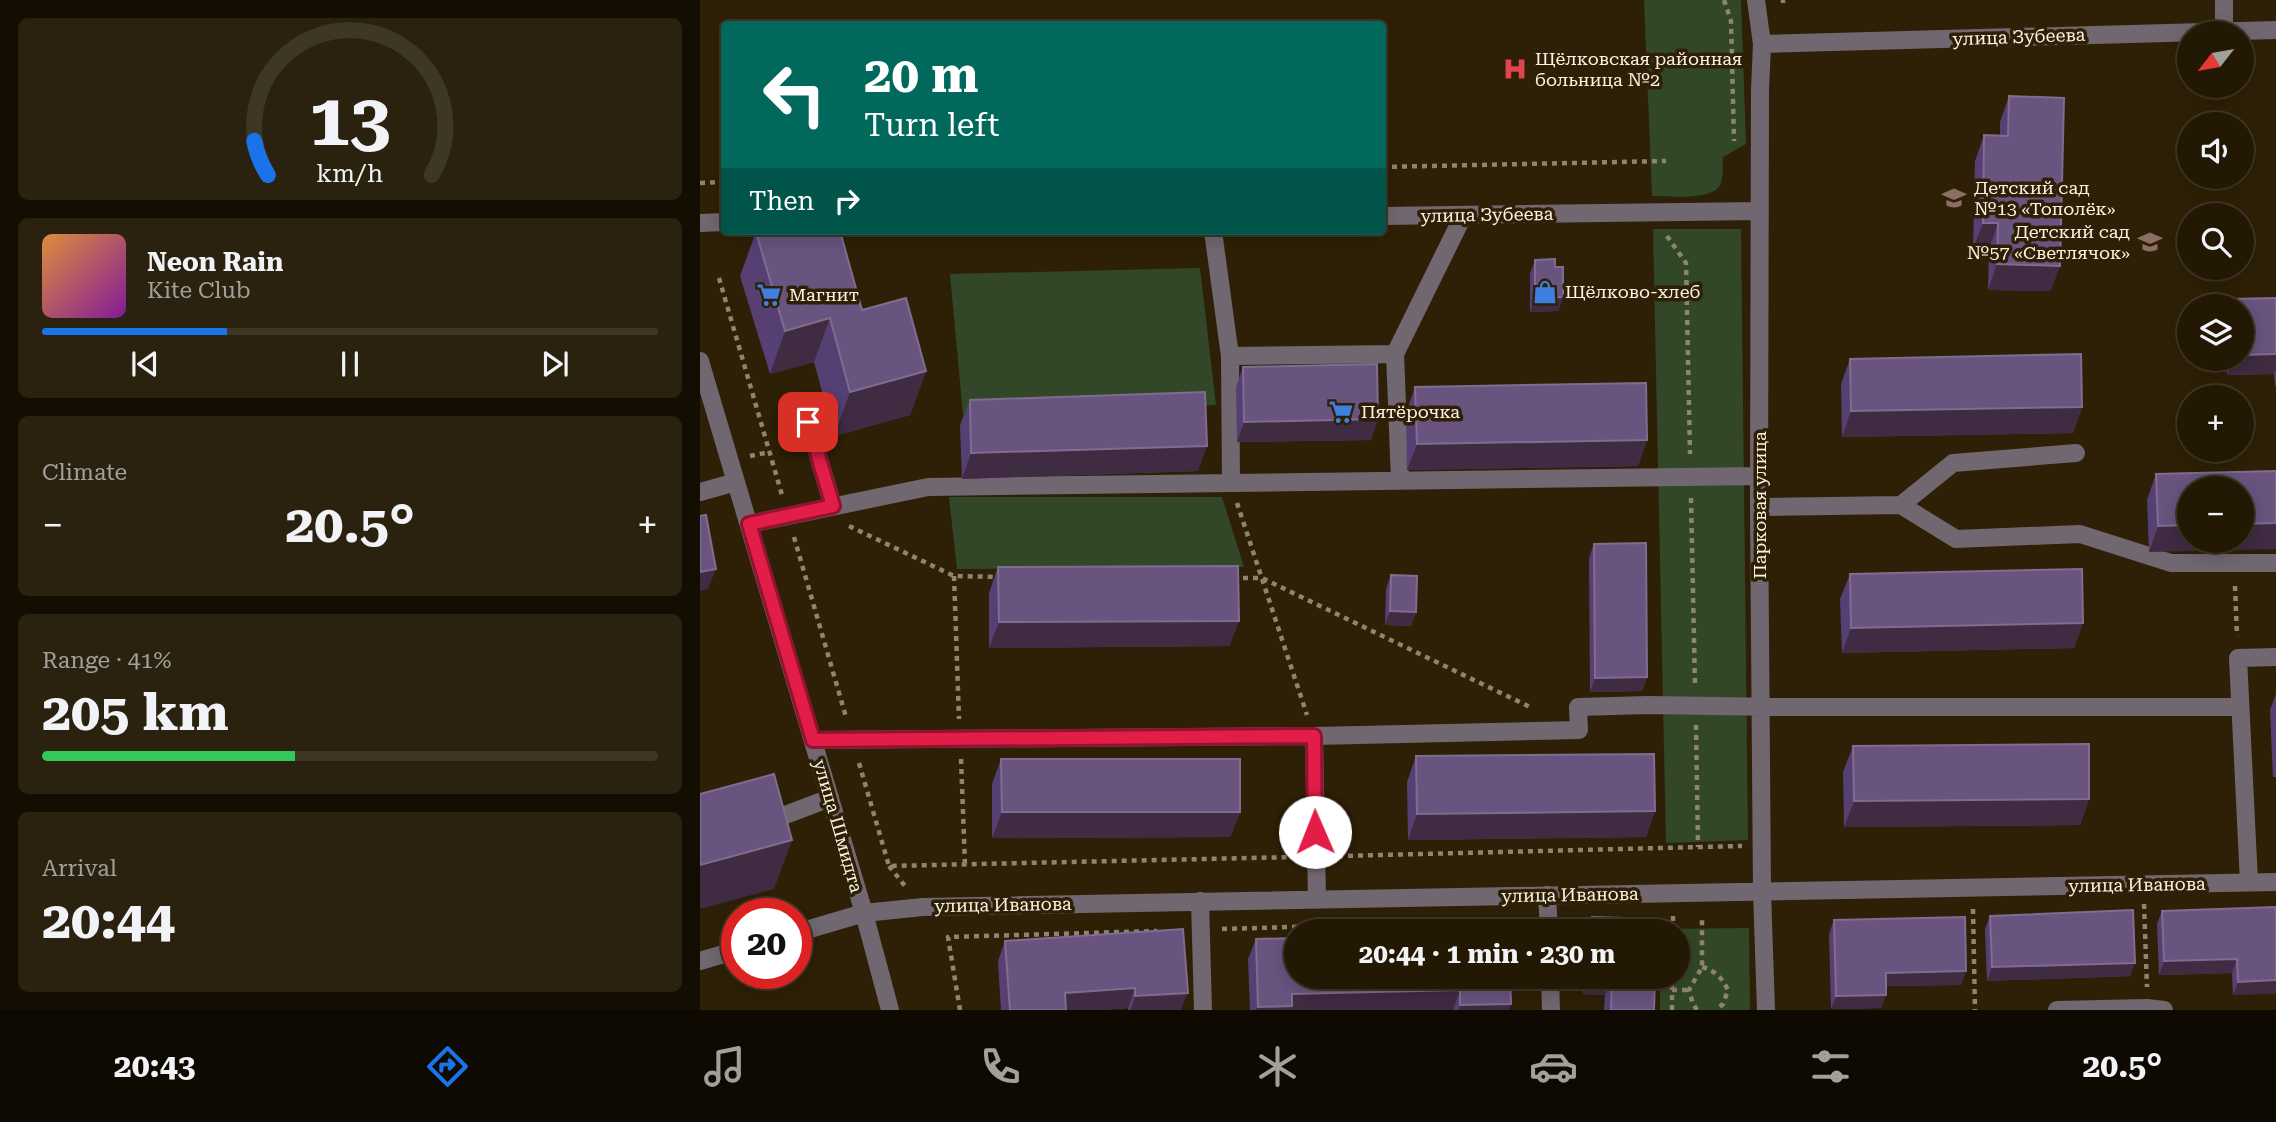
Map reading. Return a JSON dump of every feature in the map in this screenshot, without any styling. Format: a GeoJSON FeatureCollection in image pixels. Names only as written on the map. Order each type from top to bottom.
{"type":"FeatureCollection","features":[{"type":"Feature","properties":{"kind":"street","name":"Парковая улица"},"geometry":{"type":"LineString","coordinates":[[1756,0],[1762,44],[1759,507],[1762,892],[1766,1010]]}},
{"type":"Feature","properties":{"kind":"street"},"geometry":{"type":"LineString","coordinates":[[2224,0],[2224,21]]}},
{"type":"Feature","properties":{"kind":"street","name":"улица Зубеева"},"geometry":{"type":"LineString","coordinates":[[2254,30],[2276,30]]}},
{"type":"Feature","properties":{"kind":"street","name":"улица Зубеева"},"geometry":{"type":"LineString","coordinates":[[1762,44],[2177,32]]}},
{"type":"Feature","properties":{"kind":"street","name":"улица Зубеева"},"geometry":{"type":"LineString","coordinates":[[1386,216],[1760,211]]}},
{"type":"Feature","properties":{"kind":"street"},"geometry":{"type":"LineString","coordinates":[[1400,480],[1395,354],[1463,216]]}},
{"type":"Feature","properties":{"kind":"street"},"geometry":{"type":"LineString","coordinates":[[700,222],[721,222]]}},
{"type":"Feature","properties":{"kind":"street"},"geometry":{"type":"LineString","coordinates":[[1214,235],[1230,356],[1231,483]]}},
{"type":"Feature","properties":{"kind":"street"},"geometry":{"type":"LineString","coordinates":[[1230,356],[1395,354]]}},
{"type":"Feature","properties":{"kind":"street","name":"улица Шмидта"},"geometry":{"type":"LineString","coordinates":[[700,361],[864,913],[890,1010]]}},
{"type":"Feature","properties":{"kind":"street"},"geometry":{"type":"LineString","coordinates":[[808,422],[833,506]]}},
{"type":"Feature","properties":{"kind":"street"},"geometry":{"type":"LineString","coordinates":[[1900,506],[1953,463],[2076,453]]}},
{"type":"Feature","properties":{"kind":"street"},"geometry":{"type":"LineString","coordinates":[[749,524],[928,487],[1759,476]]}},
{"type":"Feature","properties":{"kind":"street"},"geometry":{"type":"LineString","coordinates":[[700,492],[736,482]]}},
{"type":"Feature","properties":{"kind":"street"},"geometry":{"type":"LineString","coordinates":[[1759,507],[1900,506],[1956,539],[2080,534],[2171,563],[2276,563]]}},
{"type":"Feature","properties":{"kind":"street"},"geometry":{"type":"LineString","coordinates":[[2249,882],[2238,658],[2276,657]]}},
{"type":"Feature","properties":{"kind":"street"},"geometry":{"type":"LineString","coordinates":[[813,740],[1314,736],[1578,730],[1578,707],[2240,707]]}},
{"type":"Feature","properties":{"kind":"street"},"geometry":{"type":"LineString","coordinates":[[1314,736],[1317,899]]}},
{"type":"Feature","properties":{"kind":"street"},"geometry":{"type":"LineString","coordinates":[[752,827],[830,798]]}},
{"type":"Feature","properties":{"kind":"street","name":"улица Иванова"},"geometry":{"type":"LineString","coordinates":[[812,928],[864,913],[923,907],[2276,882]]}},
{"type":"Feature","properties":{"kind":"street"},"geometry":{"type":"LineString","coordinates":[[1547,895],[1548,919]]}},
{"type":"Feature","properties":{"kind":"street"},"geometry":{"type":"LineString","coordinates":[[1200,901],[1203,1010]]}},
{"type":"Feature","properties":{"kind":"street"},"geometry":{"type":"LineString","coordinates":[[700,961],[721,955]]}},
{"type":"Feature","properties":{"kind":"street"},"geometry":{"type":"LineString","coordinates":[[1550,989],[1551,1010]]}},
{"type":"Feature","properties":{"kind":"street"},"geometry":{"type":"LineString","coordinates":[[2057,1010],[2156,1009]]}},
{"type":"Feature","properties":{"kind":"path"},"geometry":{"type":"LineString","coordinates":[[1386,167],[1666,161]]}},
{"type":"Feature","properties":{"kind":"path"},"geometry":{"type":"LineString","coordinates":[[700,183],[721,182]]}},
{"type":"Feature","properties":{"kind":"path"},"geometry":{"type":"LineString","coordinates":[[1668,236],[1686,263],[1698,847]]}},
{"type":"Feature","properties":{"kind":"path"},"geometry":{"type":"LineString","coordinates":[[1231,483],[1314,736]]}},
{"type":"Feature","properties":{"kind":"path"},"geometry":{"type":"LineString","coordinates":[[815,510],[954,576],[1007,577]]}},
{"type":"Feature","properties":{"kind":"path"},"geometry":{"type":"LineString","coordinates":[[2234,563],[2238,658]]}},
{"type":"Feature","properties":{"kind":"path"},"geometry":{"type":"LineString","coordinates":[[1222,578],[1262,578],[1542,712]]}},
{"type":"Feature","properties":{"kind":"path"},"geometry":{"type":"LineString","coordinates":[[1679,847],[1741,846]]}},
{"type":"Feature","properties":{"kind":"path"},"geometry":{"type":"LineString","coordinates":[[2144,904],[2156,1009]]}},
{"type":"Feature","properties":{"kind":"path"},"geometry":{"type":"LineString","coordinates":[[1973,908],[1975,1010]]}},
{"type":"Feature","properties":{"kind":"path"},"geometry":{"type":"LineString","coordinates":[[1659,917],[1680,916]]}},
{"type":"Feature","properties":{"kind":"path"},"geometry":{"type":"LineString","coordinates":[[1689,990],[1703,967],[1702,916]]}},
{"type":"Feature","properties":{"kind":"path"},"geometry":{"type":"LineString","coordinates":[[1200,930],[1284,927]]}},
{"type":"Feature","properties":{"kind":"path"},"geometry":{"type":"LineString","coordinates":[[960,1010],[948,937],[1161,931]]}},
{"type":"Feature","properties":{"kind":"path"},"geometry":{"type":"LineString","coordinates":[[1703,967],[1722,978],[1728,990],[1723,1004],[1716,1010]]}},
{"type":"Feature","properties":{"kind":"path"},"geometry":{"type":"LineString","coordinates":[[1672,1010],[1672,990],[1689,990]]}},
{"type":"Feature","properties":{"kind":"path"},"geometry":{"type":"LineString","coordinates":[[1689,990],[1696,1010]]}},
{"type":"Feature","properties":{"kind":"green space"},"geometry":{"type":"Polygon","coordinates":[[[1644,0],[1741,0],[1746,144],[1723,157],[1720,185],[1715,190],[1699,196],[1652,196],[1644,0]]]}},
{"type":"Feature","properties":{"kind":"green space"},"geometry":{"type":"Polygon","coordinates":[[[1653,229],[1741,229],[1748,840],[1666,843],[1653,229]]]}},
{"type":"Feature","properties":{"kind":"green space"},"geometry":{"type":"Polygon","coordinates":[[[1200,268],[1216,405],[963,415],[950,274],[1200,268]]]}},
{"type":"Feature","properties":{"kind":"green space"},"geometry":{"type":"Polygon","coordinates":[[[949,497],[1222,497],[1244,567],[957,569],[949,497]]]}},
{"type":"Feature","properties":{"kind":"green space"},"geometry":{"type":"Polygon","coordinates":[[[1749,928],[1750,1010],[1660,1010],[1660,989],[1690,989],[1690,929],[1749,928]]]}},
{"type":"Feature","properties":{"kind":"building"},"geometry":{"type":"Polygon","coordinates":[[[2009,96],[2064,98],[2060,266],[1997,264],[1998,223],[1983,223],[1984,135],[2008,136],[2009,96]]]}},
{"type":"Feature","properties":{"kind":"building"},"geometry":{"type":"Polygon","coordinates":[[[757,235],[841,235],[862,310],[906,298],[926,371],[850,392],[830,318],[785,331],[757,235]]]}},
{"type":"Feature","properties":{"kind":"building"},"geometry":{"type":"Polygon","coordinates":[[[1555,259],[1555,267],[1563,267],[1563,297],[1535,298],[1535,260],[1555,259]]]}},
{"type":"Feature","properties":{"kind":"building"},"geometry":{"type":"Polygon","coordinates":[[[2254,298],[2276,298],[2276,354],[2254,355],[2254,298]]]}},
{"type":"Feature","properties":{"kind":"building"},"geometry":{"type":"Polygon","coordinates":[[[2081,354],[2082,407],[1851,411],[1850,359],[2081,354]]]}},
{"type":"Feature","properties":{"kind":"building"},"geometry":{"type":"Polygon","coordinates":[[[1377,364],[1378,419],[1244,422],[1243,367],[1377,364]]]}},
{"type":"Feature","properties":{"kind":"building"},"geometry":{"type":"Polygon","coordinates":[[[1646,383],[1647,440],[1417,444],[1415,387],[1646,383]]]}},
{"type":"Feature","properties":{"kind":"building"},"geometry":{"type":"Polygon","coordinates":[[[1205,392],[1207,446],[971,453],[970,400],[1205,392]]]}},
{"type":"Feature","properties":{"kind":"building"},"geometry":{"type":"Polygon","coordinates":[[[2276,471],[2276,523],[2254,524],[2254,476],[2177,476],[2177,525],[2158,526],[2156,474],[2276,471]]]}},
{"type":"Feature","properties":{"kind":"building"},"geometry":{"type":"Polygon","coordinates":[[[706,515],[716,569],[700,572],[700,516],[706,515]]]}},
{"type":"Feature","properties":{"kind":"building"},"geometry":{"type":"Polygon","coordinates":[[[1646,543],[1647,677],[1595,678],[1594,544],[1646,543]]]}},
{"type":"Feature","properties":{"kind":"building"},"geometry":{"type":"Polygon","coordinates":[[[1238,566],[1239,621],[999,622],[998,567],[1238,566]]]}},
{"type":"Feature","properties":{"kind":"building"},"geometry":{"type":"Polygon","coordinates":[[[2082,569],[2083,623],[1851,628],[1850,574],[2082,569]]]}},
{"type":"Feature","properties":{"kind":"building"},"geometry":{"type":"Polygon","coordinates":[[[1391,575],[1417,576],[1416,612],[1390,611],[1391,575]]]}},
{"type":"Feature","properties":{"kind":"building"},"geometry":{"type":"Polygon","coordinates":[[[2089,744],[2089,799],[1854,801],[1853,746],[2089,744]]]}},
{"type":"Feature","properties":{"kind":"building"},"geometry":{"type":"Polygon","coordinates":[[[1654,754],[1655,811],[1417,814],[1416,756],[1654,754]]]}},
{"type":"Feature","properties":{"kind":"building"},"geometry":{"type":"Polygon","coordinates":[[[1001,759],[1240,759],[1240,812],[1002,812],[1001,759]]]}},
{"type":"Feature","properties":{"kind":"building"},"geometry":{"type":"Polygon","coordinates":[[[774,774],[792,840],[700,865],[700,794],[774,774]]]}},
{"type":"Feature","properties":{"kind":"building"},"geometry":{"type":"Polygon","coordinates":[[[2276,907],[2276,980],[2238,982],[2237,959],[2164,961],[2162,911],[2276,907]]]}},
{"type":"Feature","properties":{"kind":"building"},"geometry":{"type":"Polygon","coordinates":[[[2133,910],[2135,963],[1992,967],[1990,916],[2133,910]]]}},
{"type":"Feature","properties":{"kind":"building"},"geometry":{"type":"Polygon","coordinates":[[[1592,917],[1657,919],[1592,919],[1592,917]]]}},
{"type":"Feature","properties":{"kind":"building"},"geometry":{"type":"Polygon","coordinates":[[[1965,917],[1966,971],[1886,973],[1886,995],[1836,996],[1834,920],[1965,917]]]}},
{"type":"Feature","properties":{"kind":"building"},"geometry":{"type":"Polygon","coordinates":[[[1183,929],[1188,993],[1135,996],[1135,988],[1065,993],[1066,1010],[1010,1010],[1005,941],[1183,929]]]}},
{"type":"Feature","properties":{"kind":"building"},"geometry":{"type":"Polygon","coordinates":[[[1284,938],[1284,989],[1510,989],[1511,1004],[1460,1005],[1460,990],[1292,994],[1292,1006],[1258,1007],[1256,939],[1284,938]]]}},
{"type":"Feature","properties":{"kind":"building"},"geometry":{"type":"Polygon","coordinates":[[[1612,989],[1655,989],[1654,1010],[1611,1010],[1612,989]]]}},
{"type":"Feature","properties":{"kind":"place","name":"Щёлковская районная больница №2"},"geometry":{"type":"Point","coordinates":[1515,69]}},
{"type":"Feature","properties":{"kind":"place","name":"Детский сад №13 «Тополёк»"},"geometry":{"type":"Point","coordinates":[1954,198]}},
{"type":"Feature","properties":{"kind":"place","name":"Детский сад №57 «Светлячок»"},"geometry":{"type":"Point","coordinates":[2150,242]}},
{"type":"Feature","properties":{"kind":"place","name":"Щёлково-хлеб"},"geometry":{"type":"Point","coordinates":[1545,292]}},
{"type":"Feature","properties":{"kind":"place","name":"Магнит"},"geometry":{"type":"Point","coordinates":[769,295]}},
{"type":"Feature","properties":{"kind":"place","name":"Пятёрочка"},"geometry":{"type":"Point","coordinates":[1341,412]}},
{"type":"Feature","properties":{"kind":"route"},"geometry":{"type":"LineString","coordinates":[[808,422],[833,506],[749,524],[813,740],[1314,736],[1315,832]]}}]}
